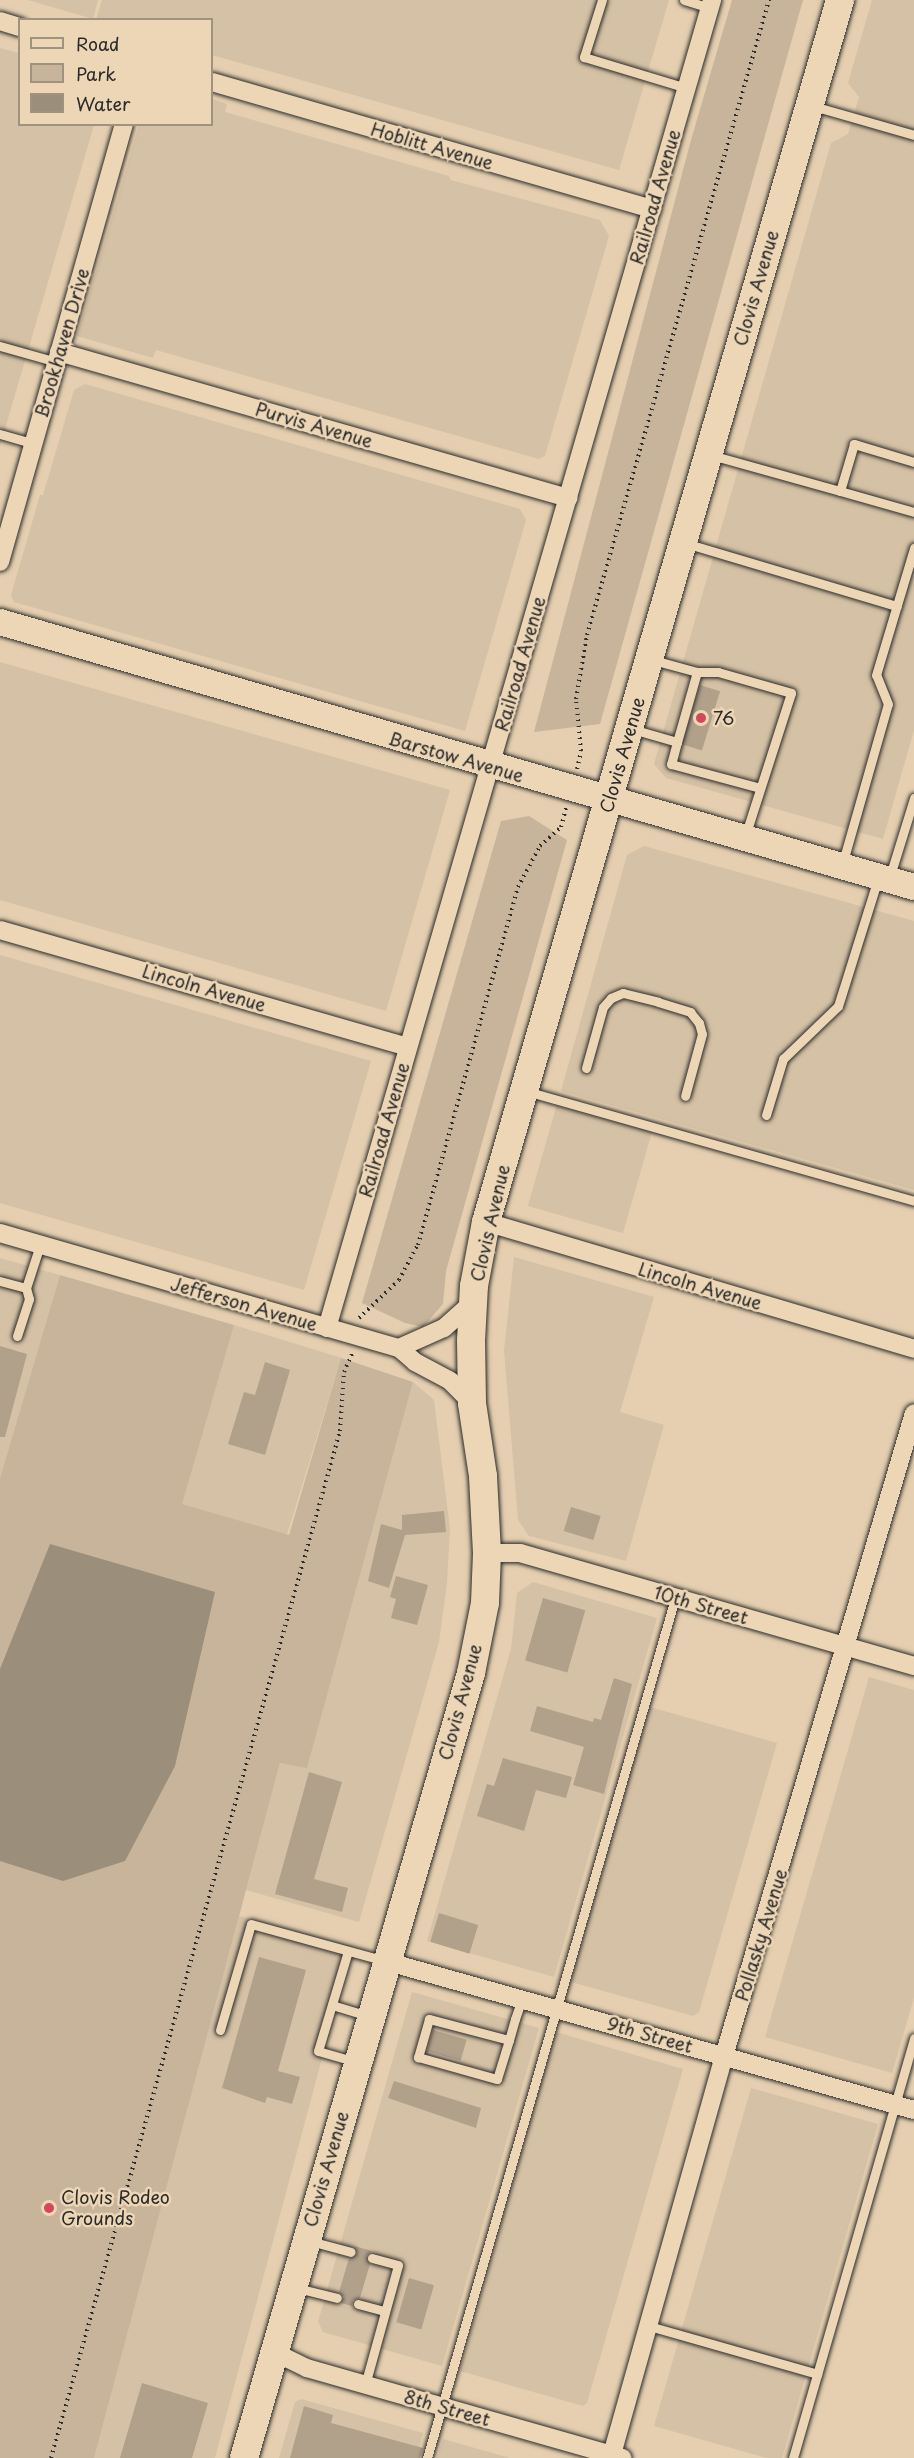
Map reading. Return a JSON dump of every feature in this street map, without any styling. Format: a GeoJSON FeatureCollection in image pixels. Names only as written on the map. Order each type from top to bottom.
{"type":"FeatureCollection","features":[{"type":"Feature","properties":{"kind":"main road","name":"Clovis Avenue"},"geometry":{"type":"LineString","coordinates":[[244,2458],[369,2016],[471,1672],[485,1603],[487,1553],[483,1476],[472,1403],[473,1302],[486,1222],[840,0]]}},
{"type":"Feature","properties":{"kind":"main road","name":"Barstow Avenue"},"geometry":{"type":"LineString","coordinates":[[0,622],[490,767],[914,887]]}},
{"type":"Feature","properties":{"kind":"street","name":"Railroad Avenue"},"geometry":{"type":"LineString","coordinates":[[327,1328],[711,4]]}},
{"type":"Feature","properties":{"kind":"street"},"geometry":{"type":"LineString","coordinates":[[0,21],[18,26]]}},
{"type":"Feature","properties":{"kind":"street","name":"Hoblitt Avenue"},"geometry":{"type":"LineString","coordinates":[[213,82],[652,209]]}},
{"type":"Feature","properties":{"kind":"street","name":"Brookhaven Drive"},"geometry":{"type":"LineString","coordinates":[[1,557],[123,126]]}},
{"type":"Feature","properties":{"kind":"street","name":"Purvis Avenue"},"geometry":{"type":"LineString","coordinates":[[58,357],[568,498]]}},
{"type":"Feature","properties":{"kind":"street","name":"Lincoln Avenue"},"geometry":{"type":"LineString","coordinates":[[0,930],[408,1047]]}},
{"type":"Feature","properties":{"kind":"street","name":"Lincoln Avenue"},"geometry":{"type":"LineString","coordinates":[[486,1222],[914,1349]]}},
{"type":"Feature","properties":{"kind":"street","name":"Jefferson Avenue"},"geometry":{"type":"LineString","coordinates":[[0,1233],[399,1348],[415,1362],[450,1381],[472,1403]]}},
{"type":"Feature","properties":{"kind":"street"},"geometry":{"type":"LineString","coordinates":[[399,1348],[444,1329],[473,1302]]}},
{"type":"Feature","properties":{"kind":"street","name":"Pollasky Avenue"},"geometry":{"type":"LineString","coordinates":[[615,2457],[724,2056],[910,1438],[914,1413]]}},
{"type":"Feature","properties":{"kind":"street","name":"10th Street"},"geometry":{"type":"LineString","coordinates":[[487,1553],[520,1553],[914,1666]]}},
{"type":"Feature","properties":{"kind":"street","name":"9th Street"},"geometry":{"type":"LineString","coordinates":[[385,1961],[914,2110]]}},
{"type":"Feature","properties":{"kind":"street","name":"8th Street"},"geometry":{"type":"LineString","coordinates":[[274,2352],[307,2368],[615,2457]]}},
{"type":"Feature","properties":{"kind":"lane"},"geometry":{"type":"LineString","coordinates":[[602,0],[584,57],[687,88]]}},
{"type":"Feature","properties":{"kind":"lane"},"geometry":{"type":"LineString","coordinates":[[684,0],[711,4]]}},
{"type":"Feature","properties":{"kind":"lane"},"geometry":{"type":"LineString","coordinates":[[809,105],[914,135]]}},
{"type":"Feature","properties":{"kind":"lane"},"geometry":{"type":"LineString","coordinates":[[0,346],[58,357]]}},
{"type":"Feature","properties":{"kind":"lane"},"geometry":{"type":"LineString","coordinates":[[0,434],[34,444]]}},
{"type":"Feature","properties":{"kind":"lane"},"geometry":{"type":"LineString","coordinates":[[840,491],[854,444],[914,462]]}},
{"type":"Feature","properties":{"kind":"lane"},"geometry":{"type":"LineString","coordinates":[[708,454],[914,512]]}},
{"type":"Feature","properties":{"kind":"lane"},"geometry":{"type":"LineString","coordinates":[[683,543],[897,606]]}},
{"type":"Feature","properties":{"kind":"lane"},"geometry":{"type":"LineString","coordinates":[[841,867],[888,704],[876,675],[914,548]]}},
{"type":"Feature","properties":{"kind":"lane"},"geometry":{"type":"LineString","coordinates":[[649,659],[697,672],[718,672],[791,693],[744,840]]}},
{"type":"Feature","properties":{"kind":"lane"},"geometry":{"type":"LineString","coordinates":[[697,672],[671,764],[760,788]]}},
{"type":"Feature","properties":{"kind":"lane"},"geometry":{"type":"LineString","coordinates":[[629,729],[677,742]]}},
{"type":"Feature","properties":{"kind":"lane"},"geometry":{"type":"LineString","coordinates":[[766,1115],[783,1059],[838,1006],[914,798]]}},
{"type":"Feature","properties":{"kind":"lane"},"geometry":{"type":"LineString","coordinates":[[586,1068],[603,1007],[611,998],[623,993],[658,1002],[690,1012],[699,1023],[702,1034],[685,1096]]}},
{"type":"Feature","properties":{"kind":"lane"},"geometry":{"type":"LineString","coordinates":[[525,1091],[914,1201]]}},
{"type":"Feature","properties":{"kind":"lane"},"geometry":{"type":"LineString","coordinates":[[17,1336],[29,1299],[26,1288],[40,1245]]}},
{"type":"Feature","properties":{"kind":"lane"},"geometry":{"type":"LineString","coordinates":[[0,1281],[26,1288]]}},
{"type":"Feature","properties":{"kind":"lane"},"geometry":{"type":"LineString","coordinates":[[427,2458],[675,1598]]}},
{"type":"Feature","properties":{"kind":"lane"},"geometry":{"type":"LineString","coordinates":[[220,2030],[251,1924],[385,1961]]}},
{"type":"Feature","properties":{"kind":"lane"},"geometry":{"type":"LineString","coordinates":[[348,1952],[318,2051],[356,2062]]}},
{"type":"Feature","properties":{"kind":"lane"},"geometry":{"type":"LineString","coordinates":[[509,2040],[429,2019],[418,2057],[497,2079],[522,1999]]}},
{"type":"Feature","properties":{"kind":"lane"},"geometry":{"type":"LineString","coordinates":[[332,2006],[369,2016]]}},
{"type":"Feature","properties":{"kind":"lane"},"geometry":{"type":"LineString","coordinates":[[793,2458],[914,2038]]}},
{"type":"Feature","properties":{"kind":"lane"},"geometry":{"type":"LineString","coordinates":[[306,2240],[351,2252]]}},
{"type":"Feature","properties":{"kind":"lane"},"geometry":{"type":"LineString","coordinates":[[365,2385],[398,2265],[372,2258]]}},
{"type":"Feature","properties":{"kind":"lane"},"geometry":{"type":"LineString","coordinates":[[292,2286],[337,2298]]}},
{"type":"Feature","properties":{"kind":"lane"},"geometry":{"type":"LineString","coordinates":[[358,2304],[386,2312]]}},
{"type":"Feature","properties":{"kind":"lane"},"geometry":{"type":"LineString","coordinates":[[649,2326],[817,2374]]}},
{"type":"Feature","properties":{"kind":"path"},"geometry":{"type":"LineString","coordinates":[[51,2458],[340,1431],[345,1372],[360,1313],[399,1280],[418,1245],[518,887],[540,846],[561,827],[581,751],[576,699],[587,635],[769,0]]}},
{"type":"Feature","properties":{"kind":"shaded area"},"geometry":{"type":"Polygon","coordinates":[[[28,0],[98,0],[93,18],[28,0]]]}},
{"type":"Feature","properties":{"kind":"shaded area"},"geometry":{"type":"Polygon","coordinates":[[[102,0],[669,0],[619,170],[213,55],[213,18],[97,18],[102,0]]]}},
{"type":"Feature","properties":{"kind":"shaded area"},"geometry":{"type":"Polygon","coordinates":[[[872,0],[914,0],[914,730],[883,839],[666,778],[654,764],[831,143],[848,134],[859,97],[848,83],[872,0]]]}},
{"type":"Feature","properties":{"kind":"shaded area"},"geometry":{"type":"Polygon","coordinates":[[[0,48],[18,53],[18,126],[94,126],[0,446],[0,48]]]}},
{"type":"Feature","properties":{"kind":"shaded area"},"geometry":{"type":"Polygon","coordinates":[[[213,99],[227,104],[225,112],[449,176],[451,180],[600,220],[609,236],[545,456],[539,459],[156,350],[153,358],[77,336],[139,126],[213,126],[213,99]]]}},
{"type":"Feature","properties":{"kind":"shaded area"},"geometry":{"type":"Polygon","coordinates":[[[85,384],[520,509],[526,520],[465,731],[14,602],[11,595],[74,390],[85,384]]]}},
{"type":"Feature","properties":{"kind":"shaded area"},"geometry":{"type":"Polygon","coordinates":[[[0,662],[450,790],[386,1011],[0,900],[0,662]]]}},
{"type":"Feature","properties":{"kind":"shaded area"},"geometry":{"type":"Polygon","coordinates":[[[644,846],[914,921],[914,1190],[561,1091],[627,855],[644,846]]]}},
{"type":"Feature","properties":{"kind":"shaded area"},"geometry":{"type":"Polygon","coordinates":[[[0,955],[371,1061],[304,1290],[0,1203],[0,955]]]}},
{"type":"Feature","properties":{"kind":"shaded area"},"geometry":{"type":"Polygon","coordinates":[[[557,1104],[652,1131],[623,1233],[528,1206],[557,1104]]]}},
{"type":"Feature","properties":{"kind":"shaded area"},"geometry":{"type":"Polygon","coordinates":[[[514,1257],[654,1297],[620,1412],[664,1425],[626,1561],[529,1536],[518,1520],[504,1351],[514,1257]]]}},
{"type":"Feature","properties":{"kind":"shaded area"},"geometry":{"type":"Polygon","coordinates":[[[0,1258],[60,1275],[0,1478],[0,1258]]]}},
{"type":"Feature","properties":{"kind":"shaded area"},"geometry":{"type":"Polygon","coordinates":[[[234,1325],[341,1358],[286,1537],[179,1504],[234,1325]]]}},
{"type":"Feature","properties":{"kind":"shaded area"},"geometry":{"type":"Polygon","coordinates":[[[413,1382],[434,1400],[450,1529],[447,1583],[439,1642],[359,1922],[246,1890],[280,1763],[307,1767],[413,1382]]]}},
{"type":"Feature","properties":{"kind":"shaded area"},"geometry":{"type":"Polygon","coordinates":[[[533,1582],[657,1618],[554,1977],[427,1941],[511,1649],[517,1593],[533,1582]]]}},
{"type":"Feature","properties":{"kind":"shaded area"},"geometry":{"type":"Polygon","coordinates":[[[869,1677],[914,1690],[914,1998],[892,2073],[765,2037],[869,1677]]]}},
{"type":"Feature","properties":{"kind":"shaded area"},"geometry":{"type":"Polygon","coordinates":[[[650,1707],[777,1743],[699,2012],[693,2016],[571,1982],[650,1707]]]}},
{"type":"Feature","properties":{"kind":"shaded area"},"geometry":{"type":"Polygon","coordinates":[[[239,1916],[352,1946],[215,2458],[94,2458],[239,1916]]]}},
{"type":"Feature","properties":{"kind":"shaded area"},"geometry":{"type":"Polygon","coordinates":[[[412,1992],[539,2028],[442,2366],[323,2332],[318,2322],[412,1992]]]}},
{"type":"Feature","properties":{"kind":"shaded area"},"geometry":{"type":"Polygon","coordinates":[[[556,2032],[683,2069],[587,2403],[583,2406],[460,2371],[556,2032]]]}},
{"type":"Feature","properties":{"kind":"shaded area"},"geometry":{"type":"Polygon","coordinates":[[[751,2088],[878,2124],[782,2458],[767,2458],[654,2426],[751,2088]]]}},
{"type":"Feature","properties":{"kind":"shaded area"},"geometry":{"type":"Polygon","coordinates":[[[301,2399],[423,2433],[416,2458],[279,2458],[295,2402],[301,2399]]]}},
{"type":"Feature","properties":{"kind":"shaded area"},"geometry":{"type":"Polygon","coordinates":[[[443,2439],[510,2458],[437,2458],[443,2439]]]}},
{"type":"Feature","properties":{"kind":"green space"},"geometry":{"type":"Polygon","coordinates":[[[732,0],[803,0],[600,724],[534,732],[691,140],[732,0]]]}},
{"type":"Feature","properties":{"kind":"green space"},"geometry":{"type":"Polygon","coordinates":[[[529,816],[567,840],[446,1271],[443,1304],[423,1327],[405,1323],[362,1303],[501,821],[529,816]]]}},
{"type":"Feature","properties":{"kind":"green space"},"geometry":{"type":"Polygon","coordinates":[[[60,1275],[234,1325],[182,1504],[289,1535],[341,1358],[413,1382],[307,1768],[280,1763],[94,2458],[0,2458],[0,1478],[60,1275]]]}},
{"type":"Feature","properties":{"kind":"water"},"geometry":{"type":"Polygon","coordinates":[[[50,1544],[215,1592],[175,1766],[125,1861],[63,1881],[0,1861],[0,1669],[50,1544]]]}},
{"type":"Feature","properties":{"kind":"building"},"geometry":{"type":"Polygon","coordinates":[[[700,685],[720,691],[702,750],[682,744],[700,685]]]}},
{"type":"Feature","properties":{"kind":"building"},"geometry":{"type":"Polygon","coordinates":[[[0,1346],[27,1354],[5,1437],[0,1437],[0,1346]]]}},
{"type":"Feature","properties":{"kind":"building"},"geometry":{"type":"Polygon","coordinates":[[[265,1362],[290,1370],[265,1455],[228,1444],[244,1392],[255,1395],[265,1362]]]}},
{"type":"Feature","properties":{"kind":"building"},"geometry":{"type":"Polygon","coordinates":[[[571,1507],[601,1516],[593,1540],[564,1531],[571,1507]]]}},
{"type":"Feature","properties":{"kind":"building"},"geometry":{"type":"Polygon","coordinates":[[[444,1511],[446,1532],[405,1535],[389,1588],[368,1581],[381,1524],[402,1530],[402,1515],[444,1511]]]}},
{"type":"Feature","properties":{"kind":"building"},"geometry":{"type":"Polygon","coordinates":[[[396,1576],[428,1585],[417,1625],[391,1618],[396,1599],[390,1597],[396,1576]]]}},
{"type":"Feature","properties":{"kind":"building"},"geometry":{"type":"Polygon","coordinates":[[[543,1598],[585,1610],[567,1673],[525,1660],[543,1598]]]}},
{"type":"Feature","properties":{"kind":"building"},"geometry":{"type":"Polygon","coordinates":[[[614,1678],[632,1684],[604,1794],[573,1785],[584,1747],[530,1731],[537,1706],[593,1722],[594,1718],[601,1720],[614,1678]]]}},
{"type":"Feature","properties":{"kind":"building"},"geometry":{"type":"Polygon","coordinates":[[[503,1758],[572,1777],[566,1798],[536,1790],[524,1831],[477,1816],[487,1784],[494,1786],[503,1758]]]}},
{"type":"Feature","properties":{"kind":"building"},"geometry":{"type":"Polygon","coordinates":[[[309,1772],[342,1782],[314,1879],[348,1888],[342,1912],[275,1894],[309,1772]]]}},
{"type":"Feature","properties":{"kind":"building"},"geometry":{"type":"Polygon","coordinates":[[[439,1913],[478,1925],[469,1954],[430,1942],[439,1913]]]}},
{"type":"Feature","properties":{"kind":"building"},"geometry":{"type":"Polygon","coordinates":[[[259,1957],[306,1970],[278,2071],[300,2077],[292,2104],[267,2097],[265,2103],[222,2088],[259,1957]]]}},
{"type":"Feature","properties":{"kind":"building"},"geometry":{"type":"Polygon","coordinates":[[[433,2030],[467,2040],[461,2061],[427,2051],[433,2030]]]}},
{"type":"Feature","properties":{"kind":"building"},"geometry":{"type":"Polygon","coordinates":[[[394,2081],[481,2108],[476,2128],[388,2098],[394,2081]]]}},
{"type":"Feature","properties":{"kind":"building"},"geometry":{"type":"Polygon","coordinates":[[[354,2246],[372,2251],[366,2256],[370,2264],[360,2298],[353,2300],[352,2306],[341,2303],[344,2297],[339,2292],[349,2258],[357,2254],[354,2246]]]}},
{"type":"Feature","properties":{"kind":"building"},"geometry":{"type":"Polygon","coordinates":[[[409,2278],[434,2285],[421,2329],[396,2322],[409,2278]]]}},
{"type":"Feature","properties":{"kind":"building"},"geometry":{"type":"Polygon","coordinates":[[[142,2383],[208,2403],[192,2458],[120,2458],[142,2383]]]}},
{"type":"Feature","properties":{"kind":"building"},"geometry":{"type":"Polygon","coordinates":[[[304,2406],[333,2415],[331,2423],[423,2448],[420,2458],[290,2458],[304,2406]]]}},
{"type":"Feature","properties":{"kind":"place","name":"76"},"geometry":{"type":"Point","coordinates":[701,718]}},
{"type":"Feature","properties":{"kind":"place","name":"Clovis Rodeo Grounds"},"geometry":{"type":"Point","coordinates":[49,2208]}}]}
